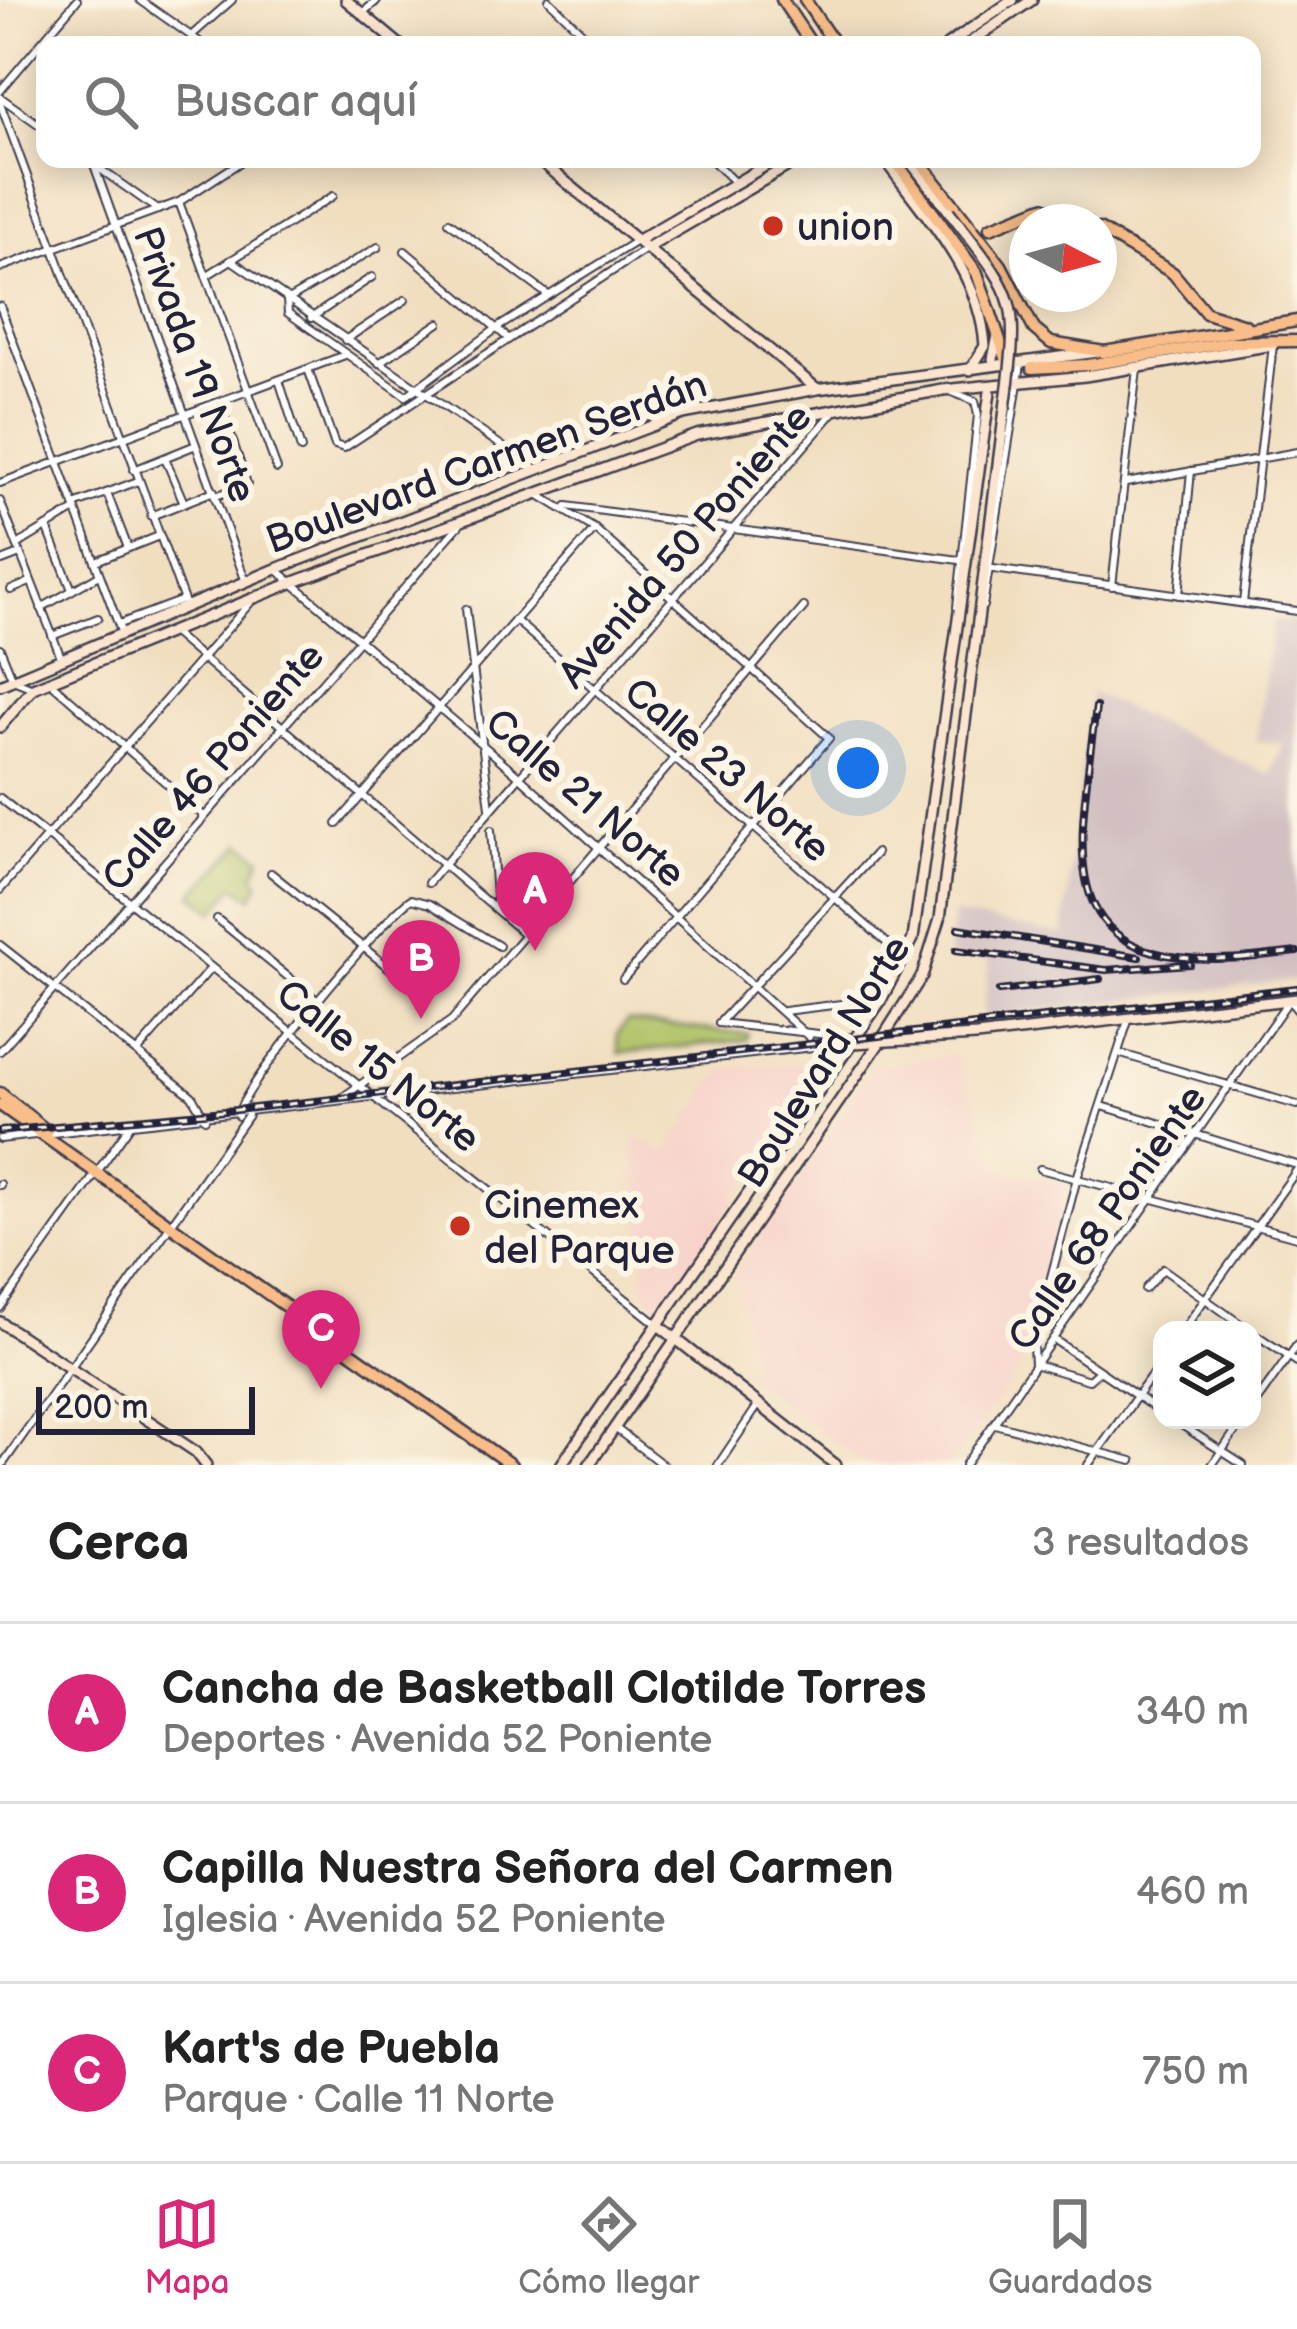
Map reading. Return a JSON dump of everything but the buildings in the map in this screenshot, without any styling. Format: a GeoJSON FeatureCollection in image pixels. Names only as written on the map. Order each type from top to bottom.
{"type":"FeatureCollection","features":[{"type":"Feature","properties":{"kind":"main road"},"geometry":{"type":"LineString","coordinates":[[346,0],[389,36]]}},
{"type":"Feature","properties":{"kind":"main road"},"geometry":{"type":"LineString","coordinates":[[782,0],[806,36]]}},
{"type":"Feature","properties":{"kind":"main road"},"geometry":{"type":"LineString","coordinates":[[805,0],[829,36]]}},
{"type":"Feature","properties":{"kind":"main road"},"geometry":{"type":"LineString","coordinates":[[960,36],[1013,0]]}},
{"type":"Feature","properties":{"kind":"main road"},"geometry":{"type":"LineString","coordinates":[[979,36],[1032,0]]}},
{"type":"Feature","properties":{"kind":"main road"},"geometry":{"type":"LineString","coordinates":[[549,168],[817,389]]}},
{"type":"Feature","properties":{"kind":"main road"},"geometry":{"type":"LineString","coordinates":[[643,244],[761,168]]}},
{"type":"Feature","properties":{"kind":"main road"},"geometry":{"type":"LineString","coordinates":[[643,244],[785,168]]}},
{"type":"Feature","properties":{"kind":"main road"},"geometry":{"type":"LineString","coordinates":[[891,168],[955,256],[977,300],[985,346],[970,370]]}},
{"type":"Feature","properties":{"kind":"main road"},"geometry":{"type":"LineString","coordinates":[[901,168],[977,267],[998,336],[999,359]]}},
{"type":"Feature","properties":{"kind":"main road","name":"Boulevard Norte"},"geometry":{"type":"LineString","coordinates":[[589,1465],[878,1045],[922,976],[940,919],[975,639],[989,568],[1015,332],[1007,286],[915,168]]}},
{"type":"Feature","properties":{"kind":"main road"},"geometry":{"type":"LineString","coordinates":[[925,168],[1001,265],[1039,335],[1058,345],[1099,352]]}},
{"type":"Feature","properties":{"kind":"main road"},"geometry":{"type":"LineString","coordinates":[[990,228],[1009,220]]}},
{"type":"Feature","properties":{"kind":"main road"},"geometry":{"type":"LineString","coordinates":[[1117,240],[1173,273],[1206,313],[1255,327]]}},
{"type":"Feature","properties":{"kind":"main road","name":"Boulevard Carmen Serdán"},"geometry":{"type":"LineString","coordinates":[[0,686],[120,629],[682,414],[817,389],[1027,366],[1297,321]]}},
{"type":"Feature","properties":{"kind":"main road","name":"Boulevard Carmen Serdán"},"geometry":{"type":"LineString","coordinates":[[33,688],[294,582],[697,435],[943,390],[1137,368],[1297,340]]}},
{"type":"Feature","properties":{"kind":"main road"},"geometry":{"type":"LineString","coordinates":[[1027,366],[1088,365],[1231,341],[1274,345]]}},
{"type":"Feature","properties":{"kind":"main road","name":"Boulevard Norte"},"geometry":{"type":"LineString","coordinates":[[561,1465],[858,1041],[905,959],[923,893],[990,392]]}},
{"type":"Feature","properties":{"kind":"main road"},"geometry":{"type":"LineString","coordinates":[[518,477],[531,495]]}},
{"type":"Feature","properties":{"kind":"main road"},"geometry":{"type":"LineString","coordinates":[[0,686],[14,690],[22,701]]}},
{"type":"Feature","properties":{"kind":"main road"},"geometry":{"type":"LineString","coordinates":[[0,728],[33,688]]}},
{"type":"Feature","properties":{"kind":"main road"},"geometry":{"type":"LineString","coordinates":[[858,1041],[878,1045],[1293,1000]]}},
{"type":"Feature","properties":{"kind":"main road"},"geometry":{"type":"LineString","coordinates":[[0,1094],[98,1172],[511,1465]]}},
{"type":"Feature","properties":{"kind":"main road"},"geometry":{"type":"LineString","coordinates":[[0,1106],[48,1134]]}},
{"type":"Feature","properties":{"kind":"main road"},"geometry":{"type":"LineString","coordinates":[[0,1322],[196,1452],[206,1465]]}},
{"type":"Feature","properties":{"kind":"main road","name":"Calle 15 Norte"},"geometry":{"type":"LineString","coordinates":[[657,1324],[836,1465]]}},
{"type":"Feature","properties":{"kind":"street"},"geometry":{"type":"LineString","coordinates":[[48,36],[77,0]]}},
{"type":"Feature","properties":{"kind":"street"},"geometry":{"type":"LineString","coordinates":[[140,0],[191,36],[232,0]]}},
{"type":"Feature","properties":{"kind":"street"},"geometry":{"type":"LineString","coordinates":[[362,14],[378,0]]}},
{"type":"Feature","properties":{"kind":"street"},"geometry":{"type":"LineString","coordinates":[[549,0],[586,36]]}},
{"type":"Feature","properties":{"kind":"street"},"geometry":{"type":"LineString","coordinates":[[0,97],[36,52]]}},
{"type":"Feature","properties":{"kind":"street"},"geometry":{"type":"LineString","coordinates":[[0,97],[36,123]]}},
{"type":"Feature","properties":{"kind":"street"},"geometry":{"type":"LineString","coordinates":[[0,97],[50,248],[185,604]]}},
{"type":"Feature","properties":{"kind":"street","name":"Privada 19 Norte"},"geometry":{"type":"LineString","coordinates":[[95,168],[246,582]]}},
{"type":"Feature","properties":{"kind":"street"},"geometry":{"type":"LineString","coordinates":[[98,168],[158,210]]}},
{"type":"Feature","properties":{"kind":"street"},"geometry":{"type":"LineString","coordinates":[[0,268],[179,202],[230,168]]}},
{"type":"Feature","properties":{"kind":"street"},"geometry":{"type":"LineString","coordinates":[[719,168],[746,192]]}},
{"type":"Feature","properties":{"kind":"street"},"geometry":{"type":"LineString","coordinates":[[206,276],[334,196]]}},
{"type":"Feature","properties":{"kind":"street"},"geometry":{"type":"LineString","coordinates":[[179,202],[277,469]]}},
{"type":"Feature","properties":{"kind":"street"},"geometry":{"type":"LineString","coordinates":[[449,222],[549,296]]}},
{"type":"Feature","properties":{"kind":"street"},"geometry":{"type":"LineString","coordinates":[[406,396],[500,326],[643,244]]}},
{"type":"Feature","properties":{"kind":"street"},"geometry":{"type":"LineString","coordinates":[[308,369],[339,448],[427,395],[643,244]]}},
{"type":"Feature","properties":{"kind":"street"},"geometry":{"type":"LineString","coordinates":[[287,300],[378,247]]}},
{"type":"Feature","properties":{"kind":"street"},"geometry":{"type":"LineString","coordinates":[[405,251],[509,338]]}},
{"type":"Feature","properties":{"kind":"street"},"geometry":{"type":"LineString","coordinates":[[230,260],[537,470]]}},
{"type":"Feature","properties":{"kind":"street"},"geometry":{"type":"LineString","coordinates":[[311,318],[372,277]]}},
{"type":"Feature","properties":{"kind":"street"},"geometry":{"type":"LineString","coordinates":[[287,300],[288,313],[415,403]]}},
{"type":"Feature","properties":{"kind":"street"},"geometry":{"type":"LineString","coordinates":[[345,340],[405,300]]}},
{"type":"Feature","properties":{"kind":"street"},"geometry":{"type":"LineString","coordinates":[[0,306],[120,629]]}},
{"type":"Feature","properties":{"kind":"street"},"geometry":{"type":"LineString","coordinates":[[379,364],[439,323]]}},
{"type":"Feature","properties":{"kind":"street"},"geometry":{"type":"LineString","coordinates":[[1243,603],[1274,345]]}},
{"type":"Feature","properties":{"kind":"street"},"geometry":{"type":"LineString","coordinates":[[0,483],[345,355]]}},
{"type":"Feature","properties":{"kind":"street","name":"Boulevard Norte"},"geometry":{"type":"LineString","coordinates":[[989,568],[1020,381],[1027,366]]}},
{"type":"Feature","properties":{"kind":"street"},"geometry":{"type":"LineString","coordinates":[[1112,586],[1137,368]]}},
{"type":"Feature","properties":{"kind":"street"},"geometry":{"type":"LineString","coordinates":[[279,380],[301,449]]}},
{"type":"Feature","properties":{"kind":"street","name":"Boulevard Norte"},"geometry":{"type":"LineString","coordinates":[[943,390],[968,397],[978,415],[959,560],[959,618]]}},
{"type":"Feature","properties":{"kind":"street"},"geometry":{"type":"LineString","coordinates":[[152,516],[248,484],[220,402]]}},
{"type":"Feature","properties":{"kind":"street","name":"Avenida 50 Poniente"},"geometry":{"type":"LineString","coordinates":[[428,883],[839,407]]}},
{"type":"Feature","properties":{"kind":"street"},"geometry":{"type":"LineString","coordinates":[[134,470],[196,445]]}},
{"type":"Feature","properties":{"kind":"street"},"geometry":{"type":"LineString","coordinates":[[1126,483],[1297,452]]}},
{"type":"Feature","properties":{"kind":"street"},"geometry":{"type":"LineString","coordinates":[[165,458],[184,503]]}},
{"type":"Feature","properties":{"kind":"street"},"geometry":{"type":"LineString","coordinates":[[1179,595],[1191,471]]}},
{"type":"Feature","properties":{"kind":"street"},"geometry":{"type":"LineString","coordinates":[[17,544],[74,508],[139,481]]}},
{"type":"Feature","properties":{"kind":"street"},"geometry":{"type":"LineString","coordinates":[[107,493],[128,548]]}},
{"type":"Feature","properties":{"kind":"street"},"geometry":{"type":"LineString","coordinates":[[531,495],[563,505],[959,560]]}},
{"type":"Feature","properties":{"kind":"street"},"geometry":{"type":"LineString","coordinates":[[0,501],[62,660]]}},
{"type":"Feature","properties":{"kind":"street"},"geometry":{"type":"LineString","coordinates":[[563,505],[829,738],[623,979]]}},
{"type":"Feature","properties":{"kind":"street","name":"Calle 46 Poniente"},"geometry":{"type":"LineString","coordinates":[[0,1051],[465,518]]}},
{"type":"Feature","properties":{"kind":"street"},"geometry":{"type":"LineString","coordinates":[[47,526],[72,590]]}},
{"type":"Feature","properties":{"kind":"street"},"geometry":{"type":"LineString","coordinates":[[337,824],[595,530]]}},
{"type":"Feature","properties":{"kind":"street"},"geometry":{"type":"LineString","coordinates":[[94,562],[159,536]]}},
{"type":"Feature","properties":{"kind":"street"},"geometry":{"type":"LineString","coordinates":[[2,561],[20,554]]}},
{"type":"Feature","properties":{"kind":"street"},"geometry":{"type":"LineString","coordinates":[[989,568],[1297,611]]}},
{"type":"Feature","properties":{"kind":"street","name":"Calle 21 Norte"},"geometry":{"type":"LineString","coordinates":[[276,569],[519,776],[809,1037]]}},
{"type":"Feature","properties":{"kind":"street"},"geometry":{"type":"LineString","coordinates":[[41,608],[99,575]]}},
{"type":"Feature","properties":{"kind":"street"},"geometry":{"type":"LineString","coordinates":[[11,590],[31,582]]}},
{"type":"Feature","properties":{"kind":"street"},"geometry":{"type":"LineString","coordinates":[[0,890],[250,603]]}},
{"type":"Feature","properties":{"kind":"street"},"geometry":{"type":"LineString","coordinates":[[337,1102],[452,1020],[522,932],[804,607]]}},
{"type":"Feature","properties":{"kind":"street"},"geometry":{"type":"LineString","coordinates":[[466,610],[490,809]]}},
{"type":"Feature","properties":{"kind":"street"},"geometry":{"type":"LineString","coordinates":[[52,636],[98,618]]}},
{"type":"Feature","properties":{"kind":"street","name":"Calle 23 Norte"},"geometry":{"type":"LineString","coordinates":[[515,620],[905,959]]}},
{"type":"Feature","properties":{"kind":"street"},"geometry":{"type":"LineString","coordinates":[[174,634],[522,932]]}},
{"type":"Feature","properties":{"kind":"street"},"geometry":{"type":"LineString","coordinates":[[0,649],[13,680],[33,688]]}},
{"type":"Feature","properties":{"kind":"street"},"geometry":{"type":"LineString","coordinates":[[49,681],[204,816]]}},
{"type":"Feature","properties":{"kind":"street","name":"Calle 15 Norte"},"geometry":{"type":"LineString","coordinates":[[0,798],[657,1324]]}},
{"type":"Feature","properties":{"kind":"street"},"geometry":{"type":"LineString","coordinates":[[491,830],[497,910]]}},
{"type":"Feature","properties":{"kind":"street"},"geometry":{"type":"LineString","coordinates":[[858,1041],[719,1023],[876,853]]}},
{"type":"Feature","properties":{"kind":"street"},"geometry":{"type":"LineString","coordinates":[[271,873],[424,996]]}},
{"type":"Feature","properties":{"kind":"street"},"geometry":{"type":"LineString","coordinates":[[238,1116],[242,1099],[398,908],[418,899],[499,946]]}},
{"type":"Feature","properties":{"kind":"street"},"geometry":{"type":"LineString","coordinates":[[217,919],[319,1002]]}},
{"type":"Feature","properties":{"kind":"street"},"geometry":{"type":"LineString","coordinates":[[0,945],[192,1096],[205,1119]]}},
{"type":"Feature","properties":{"kind":"street"},"geometry":{"type":"LineString","coordinates":[[137,1052],[211,968]]}},
{"type":"Feature","properties":{"kind":"street"},"geometry":{"type":"LineString","coordinates":[[1293,1000],[1297,1010]]}},
{"type":"Feature","properties":{"kind":"street","name":"Calle 68 Poniente"},"geometry":{"type":"LineString","coordinates":[[965,1465],[1293,1000]]}},
{"type":"Feature","properties":{"kind":"street"},"geometry":{"type":"LineString","coordinates":[[784,1011],[866,1001]]}},
{"type":"Feature","properties":{"kind":"street"},"geometry":{"type":"LineString","coordinates":[[1099,1371],[1089,1380],[1034,1364],[1034,1338],[1077,1178],[1129,1018]]}},
{"type":"Feature","properties":{"kind":"street"},"geometry":{"type":"LineString","coordinates":[[0,1139],[248,1115],[858,1041]]}},
{"type":"Feature","properties":{"kind":"street"},"geometry":{"type":"LineString","coordinates":[[1118,1053],[1297,1105]]}},
{"type":"Feature","properties":{"kind":"street"},"geometry":{"type":"LineString","coordinates":[[1102,1106],[1297,1167],[1190,1321]]}},
{"type":"Feature","properties":{"kind":"street"},"geometry":{"type":"LineString","coordinates":[[2,1465],[248,1115]]}},
{"type":"Feature","properties":{"kind":"street"},"geometry":{"type":"LineString","coordinates":[[0,1308],[129,1127]]}},
{"type":"Feature","properties":{"kind":"street"},"geometry":{"type":"LineString","coordinates":[[1040,1169],[1297,1237]]}},
{"type":"Feature","properties":{"kind":"street"},"geometry":{"type":"LineString","coordinates":[[1145,1289],[1159,1268],[1236,1321]]}},
{"type":"Feature","properties":{"kind":"street"},"geometry":{"type":"LineString","coordinates":[[1261,1338],[1293,1360]]}},
{"type":"Feature","properties":{"kind":"street"},"geometry":{"type":"LineString","coordinates":[[1053,1339],[1153,1406]]}},
{"type":"Feature","properties":{"kind":"street"},"geometry":{"type":"LineString","coordinates":[[1261,1397],[1293,1360],[1297,1346]]}},
{"type":"Feature","properties":{"kind":"street"},"geometry":{"type":"LineString","coordinates":[[1088,1465],[1153,1374]]}},
{"type":"Feature","properties":{"kind":"street"},"geometry":{"type":"LineString","coordinates":[[718,1465],[759,1404]]}},
{"type":"Feature","properties":{"kind":"street"},"geometry":{"type":"LineString","coordinates":[[995,1424],[1132,1461]]}},
{"type":"Feature","properties":{"kind":"street"},"geometry":{"type":"LineString","coordinates":[[614,1427],[663,1465]]}},
{"type":"Feature","properties":{"kind":"street"},"geometry":{"type":"LineString","coordinates":[[1188,1429],[1243,1465]]}},
{"type":"Feature","properties":{"kind":"street"},"geometry":{"type":"LineString","coordinates":[[1212,1465],[1237,1429]]}},
{"type":"Feature","properties":{"kind":"shaded area"},"geometry":{"type":"Polygon","coordinates":[[[1273,620],[1297,623],[1297,980],[983,1016],[989,961],[948,956],[953,914],[1063,935],[1091,693],[1270,775],[1284,744],[1256,741],[1273,620]]]}},
{"type":"Feature","properties":{"kind":"shaded area"},"geometry":{"type":"Polygon","coordinates":[[[956,1054],[1000,1171],[1067,1186],[1017,1374],[950,1465],[867,1465],[745,1375],[752,1362],[735,1275],[874,1067],[956,1054]]]}},
{"type":"Feature","properties":{"kind":"shaded area"},"geometry":{"type":"Polygon","coordinates":[[[823,1062],[662,1311],[646,1296],[634,1133],[665,1155],[723,1068],[823,1062]]]}},
{"type":"Feature","properties":{"kind":"green space"},"geometry":{"type":"Polygon","coordinates":[[[242,843],[262,858],[254,876],[260,883],[252,897],[235,886],[214,912],[193,894],[242,843]]]}},
{"type":"Feature","properties":{"kind":"green space"},"geometry":{"type":"Polygon","coordinates":[[[627,1021],[748,1034],[747,1040],[619,1053],[617,1034],[627,1021]]]}},
{"type":"Feature","properties":{"kind":"tunnel"},"geometry":{"type":"LineString","coordinates":[[976,262],[990,228]]}},
{"type":"Feature","properties":{"kind":"railway"},"geometry":{"type":"LineString","coordinates":[[1096,707],[1083,857],[1090,895],[1108,926],[1139,947],[1188,958],[1256,957]]}},
{"type":"Feature","properties":{"kind":"railway"},"geometry":{"type":"LineString","coordinates":[[958,928],[1139,957]]}},
{"type":"Feature","properties":{"kind":"railway"},"geometry":{"type":"LineString","coordinates":[[956,950],[1106,970],[1190,964]]}},
{"type":"Feature","properties":{"kind":"railway"},"geometry":{"type":"LineString","coordinates":[[1243,958],[1297,952]]}},
{"type":"Feature","properties":{"kind":"railway"},"geometry":{"type":"LineString","coordinates":[[999,991],[1100,979]]}},
{"type":"Feature","properties":{"kind":"railway"},"geometry":{"type":"LineString","coordinates":[[0,1131],[236,1110],[1297,988]]}},
{"type":"Feature","properties":{"kind":"place","name":"union"},"geometry":{"type":"Point","coordinates":[773,226]}},
{"type":"Feature","properties":{"kind":"place","name":"Cancha de Basketball Clotilde Torres"},"geometry":{"type":"Point","coordinates":[535,951]}},
{"type":"Feature","properties":{"kind":"place","name":"Capilla Nuestra Señora del Carmen"},"geometry":{"type":"Point","coordinates":[421,1019]}},
{"type":"Feature","properties":{"kind":"place","name":"Cinemex del Parque"},"geometry":{"type":"Point","coordinates":[460,1226]}},
{"type":"Feature","properties":{"kind":"place","name":"Kart's de Puebla"},"geometry":{"type":"Point","coordinates":[321,1389]}}]}
